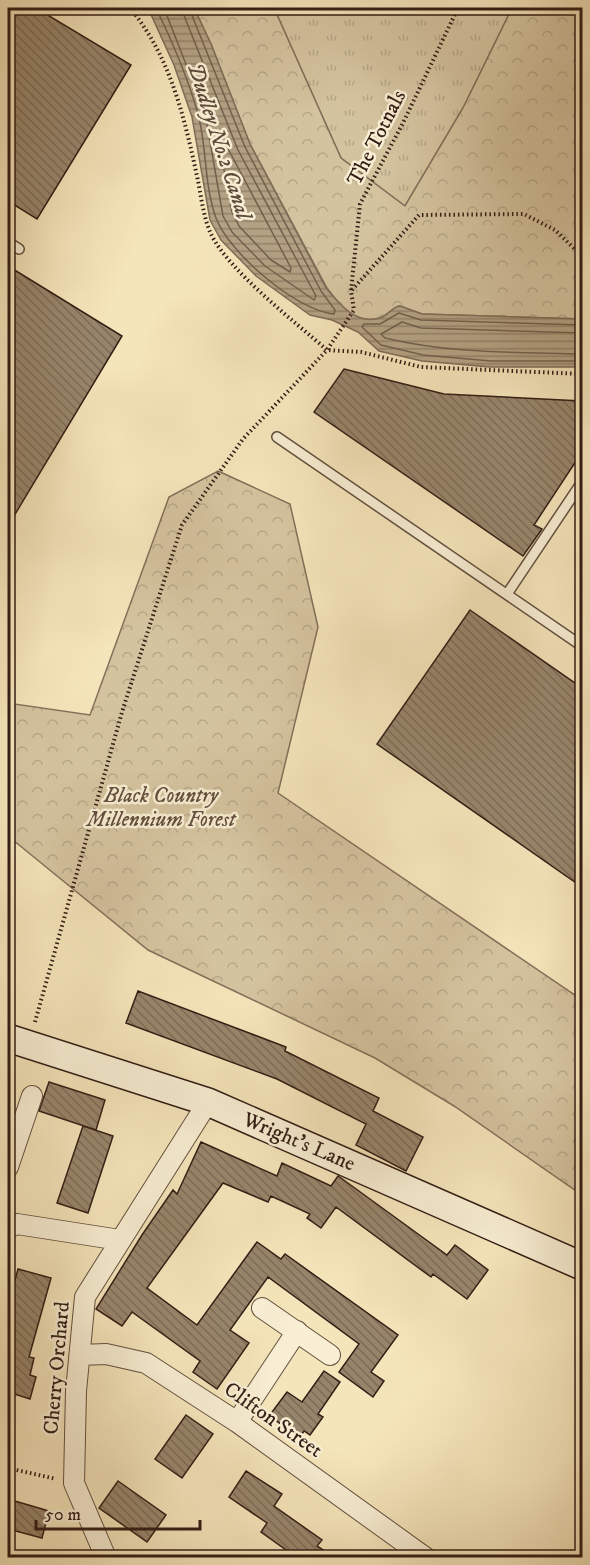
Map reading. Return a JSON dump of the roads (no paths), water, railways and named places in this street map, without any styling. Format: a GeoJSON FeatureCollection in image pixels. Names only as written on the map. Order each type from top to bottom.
{"type":"FeatureCollection","features":[{"type":"Feature","properties":{"kind":"street","name":"Wright's Lane"},"geometry":{"type":"LineString","coordinates":[[18,1040],[208,1102],[582,1266]]}},
{"type":"Feature","properties":{"kind":"street"},"geometry":{"type":"LineString","coordinates":[[8,1167],[32,1096]]}},
{"type":"Feature","properties":{"kind":"street","name":"Cherry Orchard"},"geometry":{"type":"LineString","coordinates":[[106,1557],[74,1484],[76,1391],[85,1297],[208,1102]]}},
{"type":"Feature","properties":{"kind":"street"},"geometry":{"type":"LineString","coordinates":[[8,1228],[16,1224],[120,1240]]}},
{"type":"Feature","properties":{"kind":"street"},"geometry":{"type":"LineString","coordinates":[[262,1308],[297,1330],[330,1355]]}},
{"type":"Feature","properties":{"kind":"street"},"geometry":{"type":"LineString","coordinates":[[237,1422],[297,1330]]}},
{"type":"Feature","properties":{"kind":"street","name":"Clifton Street"},"geometry":{"type":"LineString","coordinates":[[80,1355],[106,1354],[146,1363],[237,1422],[426,1557]]}},
{"type":"Feature","properties":{"kind":"lane"},"geometry":{"type":"LineString","coordinates":[[8,242],[20,249]]}},
{"type":"Feature","properties":{"kind":"lane"},"geometry":{"type":"LineString","coordinates":[[277,437],[582,646]]}},
{"type":"Feature","properties":{"kind":"lane"},"geometry":{"type":"LineString","coordinates":[[507,594],[582,482]]}},
{"type":"Feature","properties":{"kind":"water","name":"Dudley No.2 Canal"},"geometry":{"type":"Polygon","coordinates":[[[148,8],[194,8],[211,44],[250,144],[326,288],[349,312],[363,319],[380,318],[400,306],[422,314],[582,319],[582,367],[490,367],[422,361],[379,351],[358,332],[332,320],[310,315],[256,276],[221,240],[210,220],[192,117],[174,65],[148,8]]]}},
{"type":"Feature","properties":{"kind":"park label","name":"Black Country Millennium Forest"},"geometry":{"type":"Point","coordinates":[161,808]}}]}
